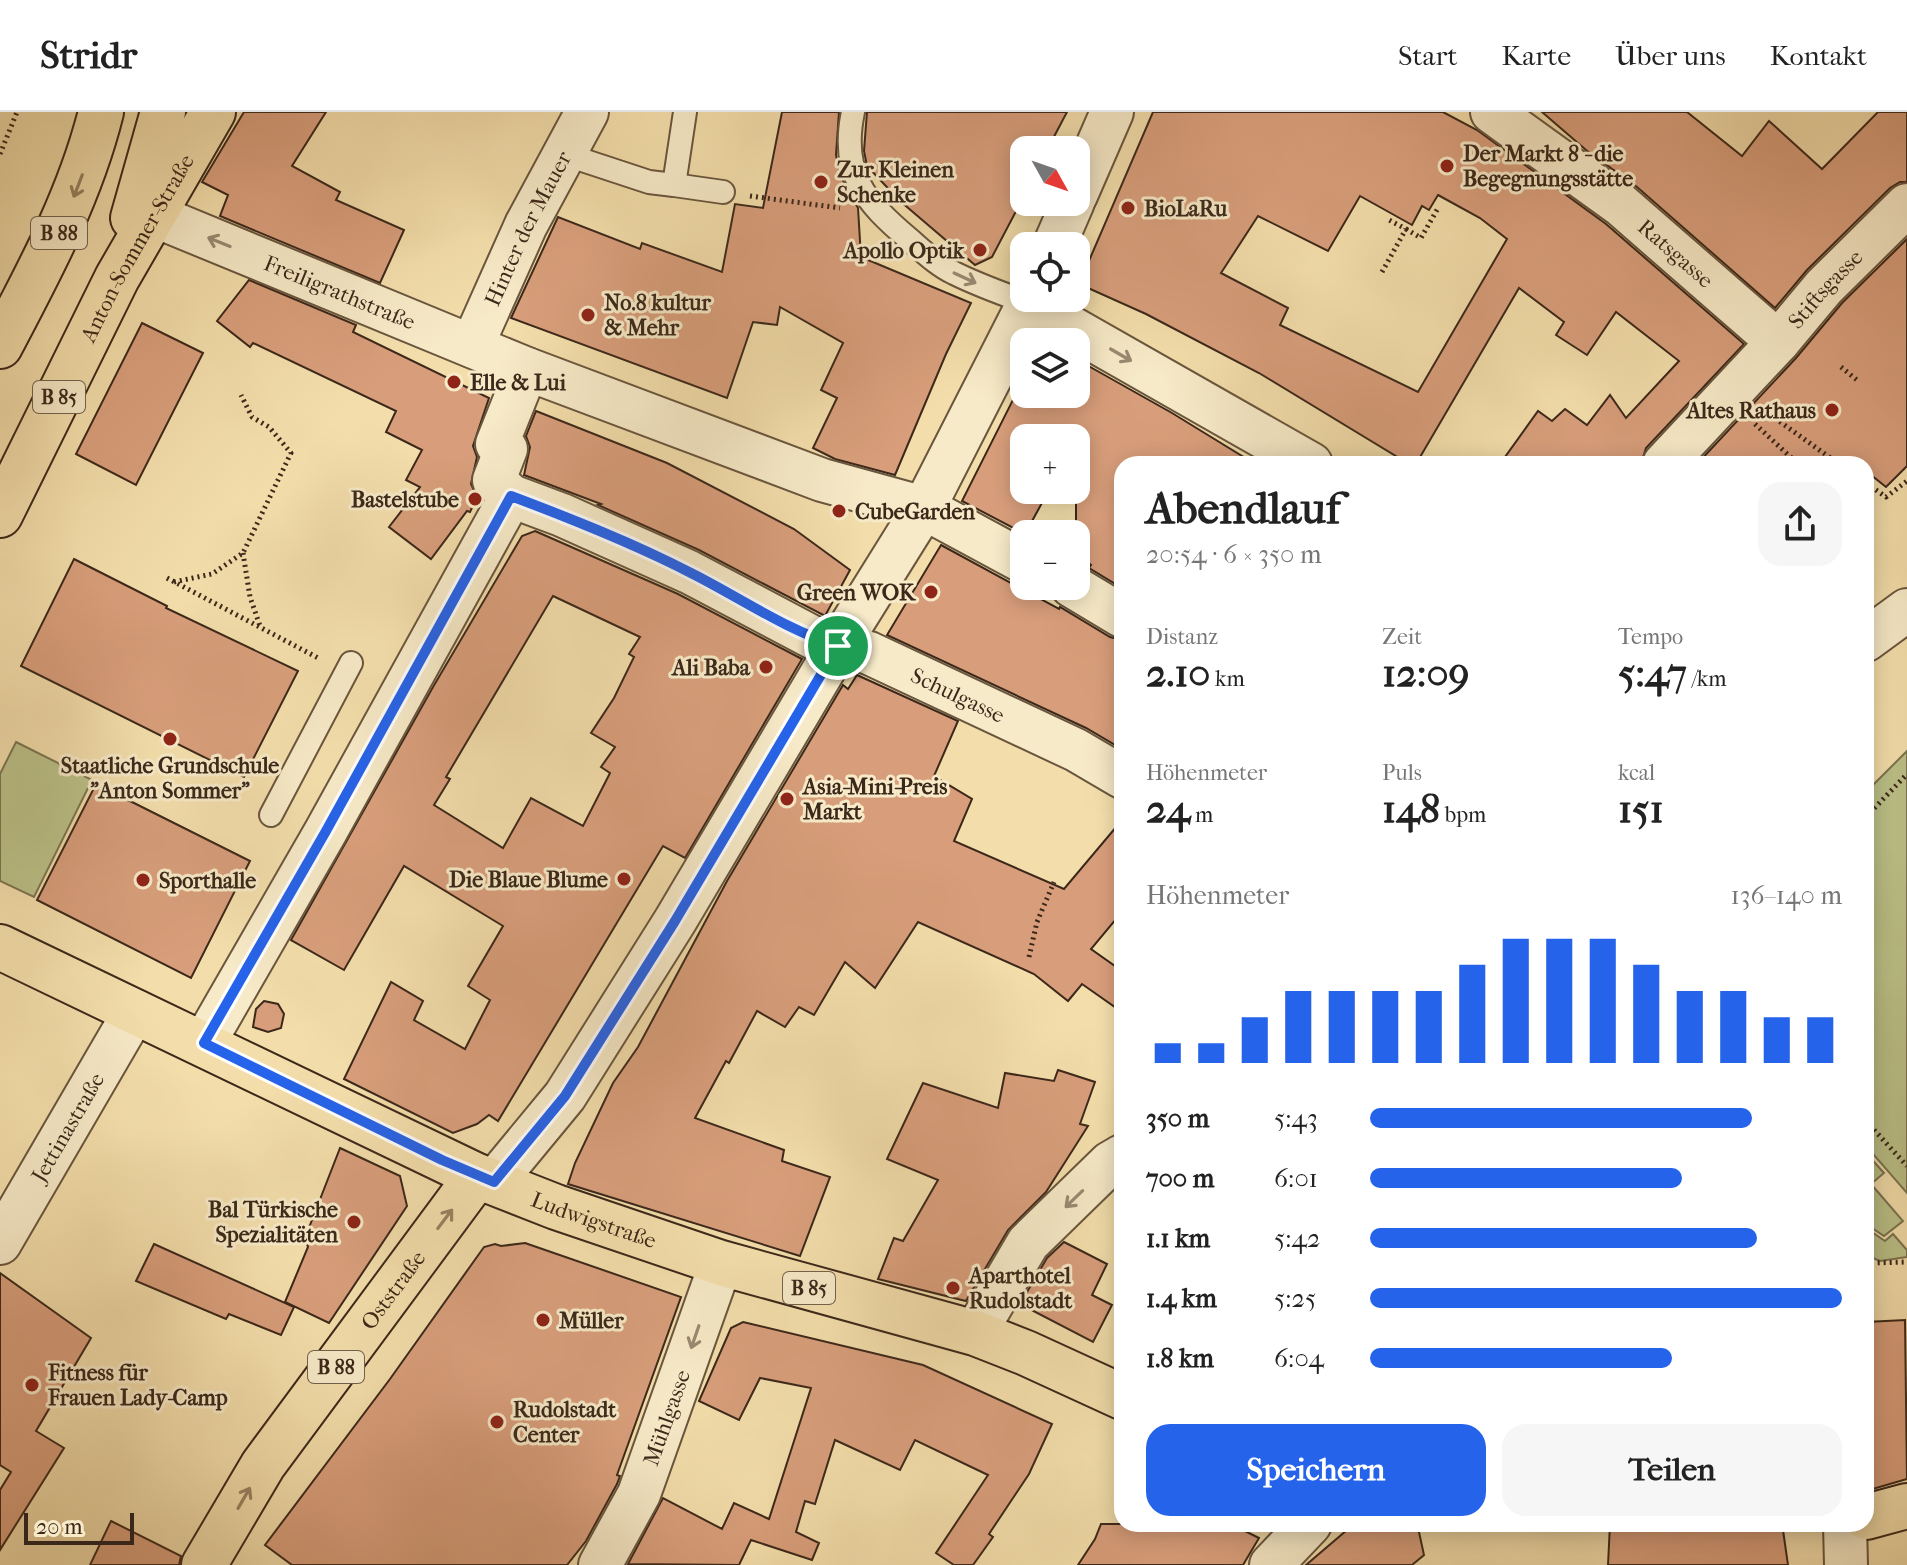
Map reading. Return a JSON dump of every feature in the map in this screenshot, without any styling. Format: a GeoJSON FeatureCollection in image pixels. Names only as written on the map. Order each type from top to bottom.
{"type":"FeatureCollection","features":[{"type":"Feature","properties":{"kind":"main road","name":"B 88"},"geometry":{"type":"LineString","coordinates":[[0,346],[61,230],[81,182],[101,112]]}},
{"type":"Feature","properties":{"kind":"main road","name":"B 85"},"geometry":{"type":"LineString","coordinates":[[117,278],[163,112]]}},
{"type":"Feature","properties":{"kind":"main road","name":"Anton-Sommer-Straße"},"geometry":{"type":"LineString","coordinates":[[0,515],[117,278],[213,112]]}},
{"type":"Feature","properties":{"kind":"main road","name":"Ludwigstraße"},"geometry":{"type":"LineString","coordinates":[[0,947],[486,1179],[556,1207],[721,1263],[975,1333],[1114,1393]]}},
{"type":"Feature","properties":{"kind":"main road","name":"Oststraße"},"geometry":{"type":"LineString","coordinates":[[204,1565],[263,1465],[486,1179]]}},
{"type":"Feature","properties":{"kind":"main road"},"geometry":{"type":"LineString","coordinates":[[1874,1515],[1907,1506]]}},
{"type":"Feature","properties":{"kind":"street","name":"Hinter der Mauer"},"geometry":{"type":"LineString","coordinates":[[472,346],[526,225],[587,112]]}},
{"type":"Feature","properties":{"kind":"street"},"geometry":{"type":"LineString","coordinates":[[1090,163],[1112,112]]}},
{"type":"Feature","properties":{"kind":"street","name":"Ratsgasse"},"geometry":{"type":"LineString","coordinates":[[1492,112],[1621,205],[1778,342]]}},
{"type":"Feature","properties":{"kind":"street","name":"Stiftsgasse"},"geometry":{"type":"LineString","coordinates":[[1672,456],[1778,342],[1824,287],[1907,205]]}},
{"type":"Feature","properties":{"kind":"street","name":"Freiligrathstraße"},"geometry":{"type":"LineString","coordinates":[[153,215],[527,369],[822,480],[924,508],[1010,554]]}},
{"type":"Feature","properties":{"kind":"street"},"geometry":{"type":"LineString","coordinates":[[486,1179],[565,1096],[675,921],[924,508],[1024,312]]}},
{"type":"Feature","properties":{"kind":"street"},"geometry":{"type":"LineString","coordinates":[[1049,312],[1297,456]]}},
{"type":"Feature","properties":{"kind":"street"},"geometry":{"type":"LineString","coordinates":[[204,1043],[318,845],[511,496],[494,480],[506,449],[497,444],[527,369]]}},
{"type":"Feature","properties":{"kind":"street","name":"Schulgasse"},"geometry":{"type":"LineString","coordinates":[[511,496],[689,572],[814,638],[869,653],[1076,750],[1114,772]]}},
{"type":"Feature","properties":{"kind":"street"},"geometry":{"type":"LineString","coordinates":[[1090,597],[1114,611]]}},
{"type":"Feature","properties":{"kind":"street"},"geometry":{"type":"LineString","coordinates":[[1874,634],[1907,610]]}},
{"type":"Feature","properties":{"kind":"street","name":"Jettinastraße"},"geometry":{"type":"LineString","coordinates":[[0,1243],[135,1011]]}},
{"type":"Feature","properties":{"kind":"street"},"geometry":{"type":"LineString","coordinates":[[975,1333],[1028,1243],[1114,1161]]}},
{"type":"Feature","properties":{"kind":"street","name":"Mühlgasse"},"geometry":{"type":"LineString","coordinates":[[600,1565],[639,1494],[721,1263]]}},
{"type":"Feature","properties":{"kind":"street"},"geometry":{"type":"LineString","coordinates":[[1271,1565],[1302,1532]]}},
{"type":"Feature","properties":{"kind":"street"},"geometry":{"type":"LineString","coordinates":[[1845,1532],[1846,1565]]}},
{"type":"Feature","properties":{"kind":"lane"},"geometry":{"type":"LineString","coordinates":[[674,185],[685,112]]}},
{"type":"Feature","properties":{"kind":"lane"},"geometry":{"type":"LineString","coordinates":[[853,112],[848,137],[850,160],[866,196],[876,208],[891,224],[950,271],[1010,294]]}},
{"type":"Feature","properties":{"kind":"lane"},"geometry":{"type":"LineString","coordinates":[[564,154],[649,182],[723,192]]}},
{"type":"Feature","properties":{"kind":"lane"},"geometry":{"type":"LineString","coordinates":[[271,815],[349,668]]}},
{"type":"Feature","properties":{"kind":"path"},"geometry":{"type":"LineString","coordinates":[[0,154],[17,112]]}},
{"type":"Feature","properties":{"kind":"path"},"geometry":{"type":"LineString","coordinates":[[723,192],[852,210],[876,208]]}},
{"type":"Feature","properties":{"kind":"path"},"geometry":{"type":"LineString","coordinates":[[1389,220],[1421,238],[1438,208]]}},
{"type":"Feature","properties":{"kind":"path"},"geometry":{"type":"LineString","coordinates":[[1382,272],[1406,229]]}},
{"type":"Feature","properties":{"kind":"path"},"geometry":{"type":"LineString","coordinates":[[1841,367],[1857,380]]}},
{"type":"Feature","properties":{"kind":"path"},"geometry":{"type":"LineString","coordinates":[[1731,394],[1790,456]]}},
{"type":"Feature","properties":{"kind":"path"},"geometry":{"type":"LineString","coordinates":[[1731,394],[1827,456]]}},
{"type":"Feature","properties":{"kind":"path"},"geometry":{"type":"LineString","coordinates":[[174,582],[212,574],[243,553],[291,453],[269,427],[252,417],[241,395]]}},
{"type":"Feature","properties":{"kind":"path"},"geometry":{"type":"LineString","coordinates":[[1874,489],[1886,497],[1907,481]]}},
{"type":"Feature","properties":{"kind":"path"},"geometry":{"type":"LineString","coordinates":[[243,553],[250,597],[261,628]]}},
{"type":"Feature","properties":{"kind":"path"},"geometry":{"type":"LineString","coordinates":[[167,578],[261,628],[349,668]]}},
{"type":"Feature","properties":{"kind":"path"},"geometry":{"type":"LineString","coordinates":[[1874,809],[1907,774]]}},
{"type":"Feature","properties":{"kind":"path"},"geometry":{"type":"LineString","coordinates":[[1029,957],[1037,922],[1054,882]]}},
{"type":"Feature","properties":{"kind":"path"},"geometry":{"type":"LineString","coordinates":[[1874,1130],[1907,1166]]}},
{"type":"Feature","properties":{"kind":"path"},"geometry":{"type":"LineString","coordinates":[[1874,1263],[1907,1262]]}},
{"type":"Feature","properties":{"kind":"green space"},"geometry":{"type":"Polygon","coordinates":[[[16,742],[92,780],[34,897],[0,881],[0,774],[16,742]]]}},
{"type":"Feature","properties":{"kind":"green space"},"geometry":{"type":"Polygon","coordinates":[[[1907,751],[1907,1193],[1874,1155],[1874,784],[1907,751]]]}},
{"type":"Feature","properties":{"kind":"green space"},"geometry":{"type":"Polygon","coordinates":[[[1874,1162],[1884,1173],[1874,1181],[1874,1162]]]}},
{"type":"Feature","properties":{"kind":"green space"},"geometry":{"type":"Polygon","coordinates":[[[1874,1187],[1903,1221],[1884,1236],[1874,1229],[1874,1187]]]}},
{"type":"Feature","properties":{"kind":"green space"},"geometry":{"type":"Polygon","coordinates":[[[1874,1233],[1885,1241],[1893,1234],[1907,1250],[1907,1257],[1880,1261],[1874,1258],[1874,1233]]]}},
{"type":"Feature","properties":{"kind":"building"},"geometry":{"type":"Polygon","coordinates":[[[244,112],[326,112],[292,166],[340,192],[336,200],[404,230],[380,283],[220,216],[228,195],[202,182],[244,112]]]}},
{"type":"Feature","properties":{"kind":"building"},"geometry":{"type":"Polygon","coordinates":[[[782,112],[839,112],[836,155],[840,175],[858,208],[861,257],[971,303],[895,475],[835,459],[813,448],[837,398],[821,390],[843,343],[780,307],[777,325],[753,322],[727,398],[511,318],[558,217],[640,249],[642,243],[722,272],[735,204],[763,208],[782,112]]]}},
{"type":"Feature","properties":{"kind":"building"},"geometry":{"type":"Polygon","coordinates":[[[867,112],[1067,112],[1054,136],[1010,136],[1010,216],[1014,216],[992,257],[975,265],[900,201],[867,166],[864,151],[867,112]]]}},
{"type":"Feature","properties":{"kind":"building"},"geometry":{"type":"Polygon","coordinates":[[[1153,112],[1443,112],[1477,130],[1606,224],[1744,344],[1646,448],[1644,456],[1506,456],[1538,411],[1552,421],[1565,409],[1587,425],[1610,395],[1626,418],[1679,361],[1616,312],[1587,355],[1556,335],[1564,322],[1519,288],[1421,456],[1396,456],[1259,373],[1146,314],[1090,289],[1090,258],[1153,112]],[[1438,195],[1429,210],[1422,206],[1412,225],[1360,196],[1328,251],[1258,216],[1221,273],[1288,308],[1280,325],[1418,392],[1507,239],[1480,218],[1438,195]]]}},
{"type":"Feature","properties":{"kind":"building"},"geometry":{"type":"Polygon","coordinates":[[[1542,112],[1687,112],[1742,156],[1769,121],[1822,169],[1878,112],[1907,112],[1907,182],[1890,188],[1807,270],[1775,308],[1637,187],[1586,150],[1542,112]]]}},
{"type":"Feature","properties":{"kind":"building"},"geometry":{"type":"Polygon","coordinates":[[[1907,239],[1907,466],[1886,487],[1874,477],[1874,456],[1704,456],[1796,358],[1842,303],[1907,239]]]}},
{"type":"Feature","properties":{"kind":"building"},"geometry":{"type":"Polygon","coordinates":[[[249,280],[356,325],[353,332],[489,398],[473,446],[477,457],[471,484],[477,497],[470,512],[467,511],[431,559],[389,527],[420,487],[406,480],[422,450],[386,432],[396,411],[253,343],[250,347],[217,321],[249,280]]]}},
{"type":"Feature","properties":{"kind":"building"},"geometry":{"type":"Polygon","coordinates":[[[142,323],[203,353],[136,485],[76,454],[142,323]]]}},
{"type":"Feature","properties":{"kind":"building"},"geometry":{"type":"Polygon","coordinates":[[[1090,367],[1242,456],[1114,456],[1114,583],[1090,569],[1090,520],[1076,520],[1076,504],[1090,504],[1090,424],[1010,424],[1010,504],[1041,504],[1033,520],[1010,520],[1010,526],[962,501],[1010,406],[1090,408],[1090,367]]]}},
{"type":"Feature","properties":{"kind":"building"},"geometry":{"type":"Polygon","coordinates":[[[536,411],[667,463],[794,529],[850,570],[825,616],[699,550],[598,505],[601,504],[524,475],[530,447],[526,436],[536,411]]]}},
{"type":"Feature","properties":{"kind":"building"},"geometry":{"type":"Polygon","coordinates":[[[535,531],[678,594],[802,659],[685,858],[663,846],[498,1121],[489,1115],[477,1124],[453,1133],[344,1079],[391,982],[423,1001],[414,1020],[465,1049],[490,1000],[468,986],[503,926],[404,866],[344,970],[291,940],[522,536],[535,531]],[[553,596],[446,777],[450,779],[434,805],[503,848],[531,798],[583,826],[610,773],[601,767],[615,747],[591,733],[614,698],[634,657],[629,654],[640,637],[553,596]]]}},
{"type":"Feature","properties":{"kind":"building"},"geometry":{"type":"Polygon","coordinates":[[[941,545],[1010,582],[1010,600],[1042,600],[1114,638],[1114,744],[1086,728],[887,635],[941,545]]]}},
{"type":"Feature","properties":{"kind":"building"},"geometry":{"type":"Polygon","coordinates":[[[74,559],[166,608],[298,671],[244,777],[21,666],[74,559]]]}},
{"type":"Feature","properties":{"kind":"building"},"geometry":{"type":"Polygon","coordinates":[[[857,675],[958,721],[934,776],[972,799],[954,841],[1064,889],[1114,830],[1114,922],[1091,949],[1114,965],[1114,1006],[1082,984],[1068,1001],[1034,974],[918,922],[875,988],[845,962],[814,1015],[799,1007],[785,1027],[757,1011],[695,1118],[784,1150],[782,1161],[830,1177],[800,1256],[568,1184],[613,1083],[638,1047],[727,881],[843,685],[848,689],[857,675]]]}},
{"type":"Feature","properties":{"kind":"building","name":"Sporthalle"},"geometry":{"type":"Polygon","coordinates":[[[96,784],[250,861],[191,978],[37,900],[96,784]]]}},
{"type":"Feature","properties":{"kind":"building"},"geometry":{"type":"Polygon","coordinates":[[[264,1001],[278,1004],[284,1014],[281,1028],[268,1032],[253,1027],[256,1009],[264,1001]]]}},
{"type":"Feature","properties":{"kind":"building"},"geometry":{"type":"Polygon","coordinates":[[[1058,1070],[1095,1082],[1080,1124],[1088,1126],[1046,1192],[1008,1230],[966,1301],[878,1279],[894,1238],[903,1241],[938,1180],[887,1159],[923,1083],[998,1108],[1005,1073],[1054,1081],[1058,1070]]]}},
{"type":"Feature","properties":{"kind":"building","name":"Bal Türkische Spezialitäten"},"geometry":{"type":"Polygon","coordinates":[[[340,1148],[400,1176],[407,1206],[329,1323],[285,1302],[308,1247],[305,1238],[340,1148]]]}},
{"type":"Feature","properties":{"kind":"building"},"geometry":{"type":"Polygon","coordinates":[[[1064,1242],[1107,1264],[1092,1295],[1112,1305],[1093,1342],[1020,1304],[1047,1258],[1064,1242]]]}},
{"type":"Feature","properties":{"kind":"building","name":"Rudolstadt Center"},"geometry":{"type":"Polygon","coordinates":[[[525,1243],[681,1297],[617,1475],[620,1476],[617,1484],[586,1541],[567,1565],[292,1565],[265,1545],[390,1379],[484,1247],[525,1243]]]}},
{"type":"Feature","properties":{"kind":"building"},"geometry":{"type":"Polygon","coordinates":[[[154,1244],[294,1307],[281,1335],[229,1314],[226,1319],[136,1281],[154,1244]]]}},
{"type":"Feature","properties":{"kind":"building","name":"Fitness für Frauen Lady-Camp"},"geometry":{"type":"Polygon","coordinates":[[[0,1273],[91,1338],[36,1431],[64,1448],[0,1550],[0,1490],[11,1472],[0,1465],[0,1273]]]}},
{"type":"Feature","properties":{"kind":"building"},"geometry":{"type":"Polygon","coordinates":[[[1905,1320],[1907,1479],[1874,1489],[1874,1322],[1905,1320]]]}},
{"type":"Feature","properties":{"kind":"building"},"geometry":{"type":"Polygon","coordinates":[[[743,1322],[923,1365],[1052,1424],[1029,1474],[989,1534],[993,1537],[973,1565],[954,1565],[936,1553],[988,1475],[915,1440],[900,1470],[835,1440],[815,1504],[805,1501],[796,1532],[819,1543],[812,1560],[751,1540],[739,1565],[628,1564],[663,1498],[722,1529],[734,1503],[769,1519],[811,1388],[760,1378],[739,1420],[699,1401],[731,1328],[743,1322]]]}},
{"type":"Feature","properties":{"kind":"building"},"geometry":{"type":"Polygon","coordinates":[[[111,1521],[181,1556],[179,1565],[90,1565],[111,1521]]]}},
{"type":"Feature","properties":{"kind":"building"},"geometry":{"type":"Polygon","coordinates":[[[1101,1524],[1114,1524],[1114,1532],[1247,1532],[1259,1538],[1243,1565],[1078,1565],[1101,1524]]]}},
{"type":"Feature","properties":{"kind":"building"},"geometry":{"type":"Polygon","coordinates":[[[1345,1532],[1419,1532],[1424,1555],[1412,1565],[1306,1565],[1345,1532]]]}},
{"type":"Feature","properties":{"kind":"building"},"geometry":{"type":"Polygon","coordinates":[[[1610,1532],[1783,1532],[1788,1565],[1608,1565],[1610,1532]]]}},
{"type":"Feature","properties":{"kind":"place","name":"Der Markt 8 - die Begegnungsstätte"},"geometry":{"type":"Point","coordinates":[1447,166]}},
{"type":"Feature","properties":{"kind":"place","name":"Zur Kleinen Schenke"},"geometry":{"type":"Point","coordinates":[821,182]}},
{"type":"Feature","properties":{"kind":"place","name":"BioLaRu"},"geometry":{"type":"Point","coordinates":[1128,208]}},
{"type":"Feature","properties":{"kind":"place","name":"Apollo Optik"},"geometry":{"type":"Point","coordinates":[980,250]}},
{"type":"Feature","properties":{"kind":"place","name":"No.8 kultur & Mehr"},"geometry":{"type":"Point","coordinates":[588,315]}},
{"type":"Feature","properties":{"kind":"place","name":"Elle & Lui"},"geometry":{"type":"Point","coordinates":[454,382]}},
{"type":"Feature","properties":{"kind":"place","name":"Altes Rathaus"},"geometry":{"type":"Point","coordinates":[1832,410]}},
{"type":"Feature","properties":{"kind":"place","name":"Bastelstube"},"geometry":{"type":"Point","coordinates":[475,499]}},
{"type":"Feature","properties":{"kind":"place","name":"CubeGarden"},"geometry":{"type":"Point","coordinates":[839,511]}},
{"type":"Feature","properties":{"kind":"place","name":"Green WOK"},"geometry":{"type":"Point","coordinates":[931,592]}},
{"type":"Feature","properties":{"kind":"place","name":"Ali Baba"},"geometry":{"type":"Point","coordinates":[766,667]}},
{"type":"Feature","properties":{"kind":"place","name":"Staatliche Grundschule \"Anton Sommer\""},"geometry":{"type":"Point","coordinates":[170,739]}},
{"type":"Feature","properties":{"kind":"place","name":"Asia-Mini-Preis Markt"},"geometry":{"type":"Point","coordinates":[787,799]}},
{"type":"Feature","properties":{"kind":"place","name":"Die Blaue Blume"},"geometry":{"type":"Point","coordinates":[624,879]}},
{"type":"Feature","properties":{"kind":"place","name":"Sporthalle"},"geometry":{"type":"Point","coordinates":[143,880]}},
{"type":"Feature","properties":{"kind":"place","name":"Bal Türkische Spezialitäten"},"geometry":{"type":"Point","coordinates":[354,1222]}},
{"type":"Feature","properties":{"kind":"place","name":"Aparthotel Rudolstadt"},"geometry":{"type":"Point","coordinates":[953,1288]}},
{"type":"Feature","properties":{"kind":"place","name":"Müller"},"geometry":{"type":"Point","coordinates":[543,1320]}},
{"type":"Feature","properties":{"kind":"place","name":"Fitness für Frauen Lady-Camp"},"geometry":{"type":"Point","coordinates":[32,1385]}},
{"type":"Feature","properties":{"kind":"place","name":"Rudolstadt Center"},"geometry":{"type":"Point","coordinates":[497,1422]}},
{"type":"Feature","properties":{"kind":"route"},"geometry":{"type":"LineString","coordinates":[[511,496],[624,542],[689,572],[814,638],[838,646],[675,921],[565,1096],[494,1182],[442,1160],[204,1043],[326,831],[511,496]]}}]}
